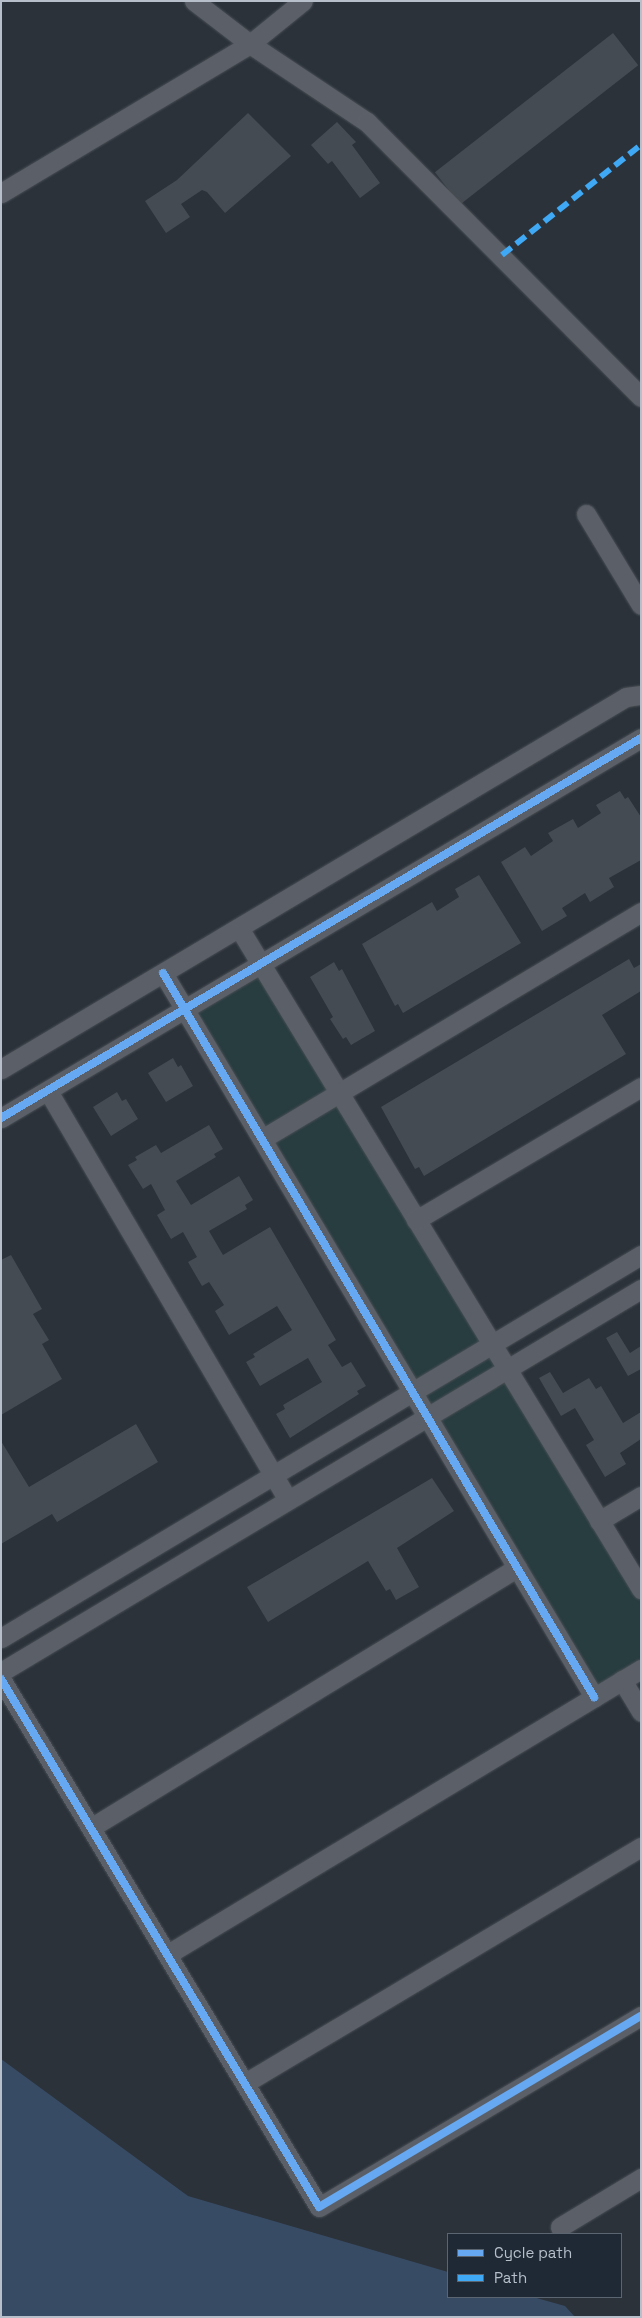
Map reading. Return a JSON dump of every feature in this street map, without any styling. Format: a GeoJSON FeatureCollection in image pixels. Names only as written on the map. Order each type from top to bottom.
{"type":"FeatureCollection","features":[{"type":"Feature","properties":{"kind":"street"},"geometry":{"type":"LineString","coordinates":[[194,1],[250,44],[367,122],[640,396]]}},
{"type":"Feature","properties":{"kind":"street"},"geometry":{"type":"LineString","coordinates":[[1,193],[250,44],[303,1]]}},
{"type":"Feature","properties":{"kind":"street"},"geometry":{"type":"LineString","coordinates":[[586,514],[641,605]]}},
{"type":"Feature","properties":{"kind":"street"},"geometry":{"type":"LineString","coordinates":[[1,1069],[626,697],[641,694]]}},
{"type":"Feature","properties":{"kind":"street"},"geometry":{"type":"LineString","coordinates":[[1,1118],[641,738]]}},
{"type":"Feature","properties":{"kind":"street"},"geometry":{"type":"LineString","coordinates":[[262,1139],[641,912]]}},
{"type":"Feature","properties":{"kind":"street"},"geometry":{"type":"LineString","coordinates":[[239,928],[641,1589]]}},
{"type":"Feature","properties":{"kind":"street"},"geometry":{"type":"LineString","coordinates":[[163,973],[594,1697]]}},
{"type":"Feature","properties":{"kind":"street"},"geometry":{"type":"LineString","coordinates":[[416,1220],[641,1086]]}},
{"type":"Feature","properties":{"kind":"street"},"geometry":{"type":"LineString","coordinates":[[48,1091],[288,1500]]}},
{"type":"Feature","properties":{"kind":"street"},"geometry":{"type":"LineString","coordinates":[[1,1638],[641,1255]]}},
{"type":"Feature","properties":{"kind":"street"},"geometry":{"type":"LineString","coordinates":[[1,1672],[641,1289]]}},
{"type":"Feature","properties":{"kind":"street"},"geometry":{"type":"LineString","coordinates":[[600,1521],[641,1496]]}},
{"type":"Feature","properties":{"kind":"street"},"geometry":{"type":"LineString","coordinates":[[92,1827],[517,1568]]}},
{"type":"Feature","properties":{"kind":"street"},"geometry":{"type":"LineString","coordinates":[[168,1954],[641,1669]]}},
{"type":"Feature","properties":{"kind":"street"},"geometry":{"type":"LineString","coordinates":[[1,1679],[92,1827],[319,2208],[641,2016]]}},
{"type":"Feature","properties":{"kind":"street"},"geometry":{"type":"LineString","coordinates":[[622,1680],[641,1712]]}},
{"type":"Feature","properties":{"kind":"street"},"geometry":{"type":"LineString","coordinates":[[245,2083],[641,1847]]}},
{"type":"Feature","properties":{"kind":"street"},"geometry":{"type":"LineString","coordinates":[[560,2226],[641,2178]]}},
{"type":"Feature","properties":{"kind":"green space"},"geometry":{"type":"Polygon","coordinates":[[[260,963],[641,1589],[641,1669],[594,1697],[184,1008],[260,963]]]}},
{"type":"Feature","properties":{"kind":"water"},"geometry":{"type":"Polygon","coordinates":[[[1,2059],[188,2196],[447,2272],[447,2298],[537,2298],[565,2306],[575,2317],[1,2317],[1,2059]]]}},
{"type":"Feature","properties":{"kind":"building"},"geometry":{"type":"Polygon","coordinates":[[[613,33],[638,65],[460,204],[435,172],[613,33]]]}},
{"type":"Feature","properties":{"kind":"building"},"geometry":{"type":"Polygon","coordinates":[[[248,113],[291,156],[225,213],[207,192],[202,190],[181,204],[190,217],[166,233],[145,201],[177,180],[248,113]]]}},
{"type":"Feature","properties":{"kind":"building"},"geometry":{"type":"Polygon","coordinates":[[[337,122],[356,142],[352,145],[380,183],[360,198],[332,161],[328,164],[311,145],[337,122]]]}},
{"type":"Feature","properties":{"kind":"building"},"geometry":{"type":"Polygon","coordinates":[[[620,791],[625,799],[628,797],[641,817],[641,860],[609,878],[614,887],[590,902],[585,893],[562,908],[567,916],[542,931],[501,862],[525,847],[531,856],[553,841],[548,833],[573,819],[578,828],[601,813],[596,805],[620,791]]]}},
{"type":"Feature","properties":{"kind":"building"},"geometry":{"type":"Polygon","coordinates":[[[479,875],[521,943],[403,1013],[398,1004],[395,1006],[362,944],[432,902],[437,911],[459,897],[455,889],[479,875]]]}},
{"type":"Feature","properties":{"kind":"building"},"geometry":{"type":"Polygon","coordinates":[[[629,959],[634,968],[641,964],[641,991],[602,1015],[626,1054],[424,1176],[419,1167],[415,1169],[381,1107],[629,959]]]}},
{"type":"Feature","properties":{"kind":"building"},"geometry":{"type":"Polygon","coordinates":[[[334,962],[339,971],[342,969],[375,1031],[351,1045],[346,1037],[343,1039],[330,1019],[333,1017],[310,977],[334,962]]]}},
{"type":"Feature","properties":{"kind":"building"},"geometry":{"type":"Polygon","coordinates":[[[173,1058],[178,1067],[181,1065],[193,1086],[166,1102],[148,1073],[173,1058]]]}},
{"type":"Feature","properties":{"kind":"building"},"geometry":{"type":"Polygon","coordinates":[[[117,1092],[122,1101],[126,1099],[138,1119],[111,1136],[93,1107],[117,1092]]]}},
{"type":"Feature","properties":{"kind":"building"},"geometry":{"type":"Polygon","coordinates":[[[209,1125],[223,1149],[214,1154],[216,1157],[176,1181],[191,1205],[239,1176],[253,1200],[245,1205],[247,1209],[209,1231],[223,1255],[270,1227],[336,1340],[328,1345],[342,1367],[351,1362],[366,1386],[357,1391],[359,1394],[290,1438],[276,1414],[285,1409],[283,1405],[322,1382],[308,1358],[260,1386],[246,1362],[255,1357],[253,1354],[292,1330],[277,1306],[229,1335],[215,1311],[224,1305],[209,1282],[202,1286],[188,1262],[197,1257],[183,1232],[171,1239],[157,1215],[165,1210],[151,1184],[143,1189],[128,1165],[137,1160],[135,1157],[156,1145],[161,1153],[209,1125]]]}},
{"type":"Feature","properties":{"kind":"building"},"geometry":{"type":"Polygon","coordinates":[[[11,1255],[42,1309],[33,1314],[49,1340],[42,1344],[62,1379],[1,1415],[1,1260],[11,1255]]]}},
{"type":"Feature","properties":{"kind":"building"},"geometry":{"type":"Polygon","coordinates":[[[617,1332],[630,1353],[641,1346],[641,1369],[628,1376],[606,1338],[617,1332]]]}},
{"type":"Feature","properties":{"kind":"building"},"geometry":{"type":"Polygon","coordinates":[[[550,1372],[563,1393],[589,1378],[596,1389],[601,1386],[623,1423],[641,1412],[641,1439],[620,1453],[626,1464],[605,1477],[586,1445],[594,1440],[575,1408],[561,1416],[539,1378],[550,1372]]]}},
{"type":"Feature","properties":{"kind":"building"},"geometry":{"type":"Polygon","coordinates":[[[136,1424],[158,1462],[57,1522],[52,1514],[1,1544],[1,1441],[29,1487],[136,1424]]]}},
{"type":"Feature","properties":{"kind":"building"},"geometry":{"type":"Polygon","coordinates":[[[432,1478],[454,1511],[397,1548],[419,1587],[396,1600],[390,1589],[386,1591],[368,1561],[268,1622],[247,1587],[432,1478]]]}},
{"type":"Feature","properties":{"kind":"marked path"},"geometry":{"type":"LineString","coordinates":[[502,255],[641,145]]}},
{"type":"Feature","properties":{"kind":"cycle path"},"geometry":{"type":"LineString","coordinates":[[1,1118],[641,738]]}},
{"type":"Feature","properties":{"kind":"cycle path"},"geometry":{"type":"LineString","coordinates":[[163,973],[594,1697]]}},
{"type":"Feature","properties":{"kind":"cycle path"},"geometry":{"type":"LineString","coordinates":[[1,1679],[319,2207],[641,2016]]}}]}
